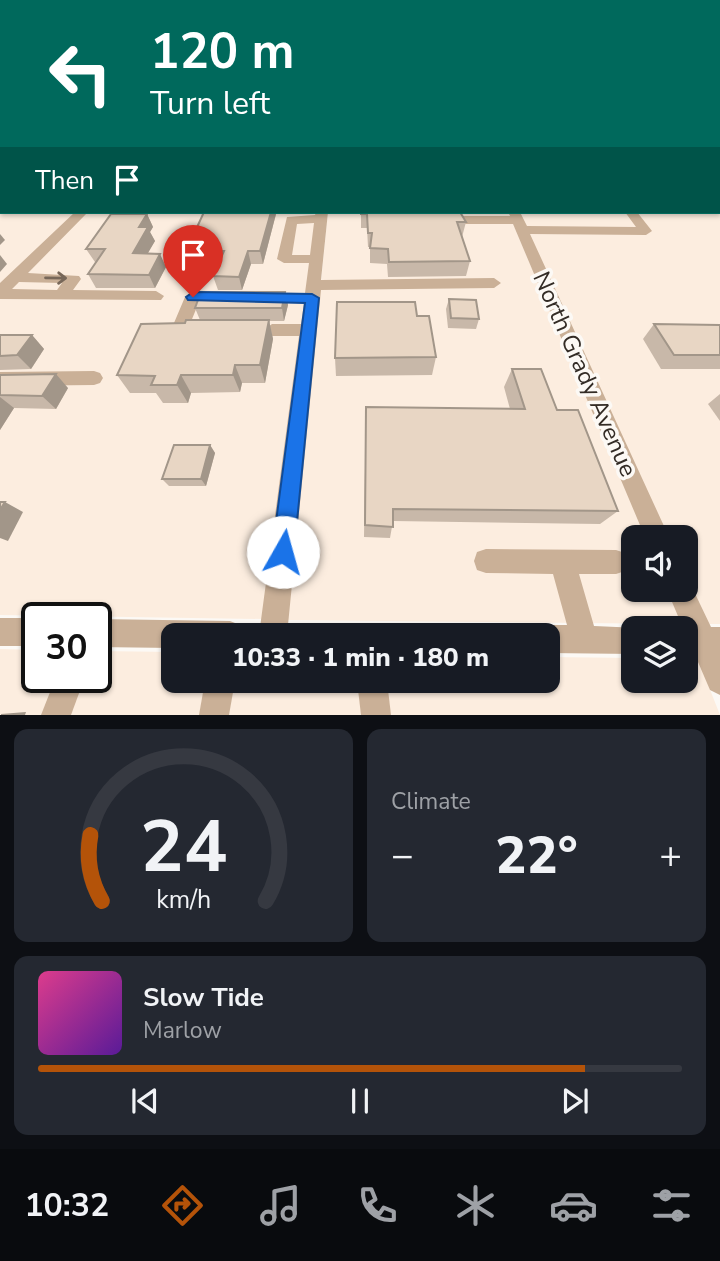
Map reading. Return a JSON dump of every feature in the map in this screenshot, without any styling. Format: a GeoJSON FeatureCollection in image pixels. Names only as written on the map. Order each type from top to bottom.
{"type":"FeatureCollection","features":[{"type":"Feature","properties":{"kind":"street"},"geometry":{"type":"LineString","coordinates":[[0,293],[80,214]]}},
{"type":"Feature","properties":{"kind":"street"},"geometry":{"type":"LineString","coordinates":[[463,220],[518,220],[646,231],[633,214]]}},
{"type":"Feature","properties":{"kind":"street"},"geometry":{"type":"LineString","coordinates":[[274,623],[309,330],[322,216],[291,220],[284,259],[317,259]]}},
{"type":"Feature","properties":{"kind":"street","name":"North Grady Avenue"},"geometry":{"type":"LineString","coordinates":[[518,220],[652,525]]}},
{"type":"Feature","properties":{"kind":"street"},"geometry":{"type":"LineString","coordinates":[[15,277],[74,279],[60,296]]}},
{"type":"Feature","properties":{"kind":"street"},"geometry":{"type":"LineString","coordinates":[[206,330],[179,330],[193,297],[239,298],[313,291],[494,283]]}},
{"type":"Feature","properties":{"kind":"street"},"geometry":{"type":"LineString","coordinates":[[0,293],[156,296]]}},
{"type":"Feature","properties":{"kind":"street"},"geometry":{"type":"LineString","coordinates":[[272,330],[309,330]]}},
{"type":"Feature","properties":{"kind":"street"},"geometry":{"type":"LineString","coordinates":[[0,379],[94,378]]}},
{"type":"Feature","properties":{"kind":"street"},"geometry":{"type":"LineString","coordinates":[[486,561],[616,562]]}},
{"type":"Feature","properties":{"kind":"street"},"geometry":{"type":"LineString","coordinates":[[562,561],[585,640]]}},
{"type":"Feature","properties":{"kind":"street"},"geometry":{"type":"LineString","coordinates":[[685,602],[720,680]]}},
{"type":"Feature","properties":{"kind":"street"},"geometry":{"type":"LineString","coordinates":[[0,632],[21,632]]}},
{"type":"Feature","properties":{"kind":"street"},"geometry":{"type":"LineString","coordinates":[[112,633],[161,634]]}},
{"type":"Feature","properties":{"kind":"street"},"geometry":{"type":"LineString","coordinates":[[560,639],[621,640]]}},
{"type":"Feature","properties":{"kind":"street"},"geometry":{"type":"LineString","coordinates":[[56,715],[65,693]]}},
{"type":"Feature","properties":{"kind":"street"},"geometry":{"type":"LineString","coordinates":[[214,715],[218,693]]}},
{"type":"Feature","properties":{"kind":"street"},"geometry":{"type":"LineString","coordinates":[[373,693],[376,715]]}},
{"type":"Feature","properties":{"kind":"shaded area"},"geometry":{"type":"Polygon","coordinates":[[[0,214],[74,214],[0,285],[0,214]]]}},
{"type":"Feature","properties":{"kind":"shaded area"},"geometry":{"type":"Polygon","coordinates":[[[85,214],[317,214],[263,619],[112,617],[112,602],[21,602],[21,615],[0,615],[0,299],[85,214]]]}},
{"type":"Feature","properties":{"kind":"shaded area"},"geometry":{"type":"Polygon","coordinates":[[[328,214],[509,214],[641,525],[621,525],[621,602],[673,602],[679,616],[621,616],[621,623],[287,620],[328,214]]]}},
{"type":"Feature","properties":{"kind":"shaded area"},"geometry":{"type":"Polygon","coordinates":[[[520,214],[720,214],[720,624],[707,624],[697,602],[698,525],[662,525],[520,214]]]}},
{"type":"Feature","properties":{"kind":"shaded area"},"geometry":{"type":"Polygon","coordinates":[[[0,649],[21,650],[21,693],[112,693],[112,651],[161,652],[161,693],[205,693],[201,715],[0,715],[0,649]]]}},
{"type":"Feature","properties":{"kind":"shaded area"},"geometry":{"type":"Polygon","coordinates":[[[560,657],[621,658],[621,693],[698,693],[698,659],[720,715],[228,715],[231,693],[560,693],[560,657]]]}},
{"type":"Feature","properties":{"kind":"building"},"geometry":{"type":"Polygon","coordinates":[[[111,214],[147,214],[139,227],[148,227],[133,253],[160,254],[149,275],[88,274],[105,249],[86,249],[111,214]]]}},
{"type":"Feature","properties":{"kind":"building"},"geometry":{"type":"Polygon","coordinates":[[[203,214],[270,214],[260,251],[248,251],[239,277],[213,276],[224,251],[186,251],[203,214]]]}},
{"type":"Feature","properties":{"kind":"building"},"geometry":{"type":"Polygon","coordinates":[[[367,214],[461,214],[466,222],[457,222],[470,261],[389,262],[388,249],[370,248],[372,233],[368,233],[367,214]]]}},
{"type":"Feature","properties":{"kind":"building"},"geometry":{"type":"Polygon","coordinates":[[[201,292],[285,292],[282,308],[195,308],[201,292]]]}},
{"type":"Feature","properties":{"kind":"building"},"geometry":{"type":"Polygon","coordinates":[[[449,299],[476,300],[479,319],[451,318],[449,299]]]}},
{"type":"Feature","properties":{"kind":"building"},"geometry":{"type":"Polygon","coordinates":[[[337,302],[415,302],[417,316],[429,316],[436,357],[335,358],[337,302]]]}},
{"type":"Feature","properties":{"kind":"building"},"geometry":{"type":"Polygon","coordinates":[[[186,320],[269,320],[260,365],[235,365],[233,375],[181,375],[177,385],[151,385],[155,376],[117,375],[141,324],[185,323],[186,320]]]}},
{"type":"Feature","properties":{"kind":"building"},"geometry":{"type":"Polygon","coordinates":[[[654,324],[720,325],[720,355],[674,355],[654,324]]]}},
{"type":"Feature","properties":{"kind":"building"},"geometry":{"type":"Polygon","coordinates":[[[0,335],[32,335],[17,355],[0,356],[0,335]]]}},
{"type":"Feature","properties":{"kind":"building"},"geometry":{"type":"Polygon","coordinates":[[[512,369],[541,369],[557,410],[578,410],[618,511],[393,509],[393,527],[365,525],[366,407],[525,409],[512,369]]]}},
{"type":"Feature","properties":{"kind":"building"},"geometry":{"type":"Polygon","coordinates":[[[56,374],[42,396],[0,395],[0,375],[56,374]]]}},
{"type":"Feature","properties":{"kind":"building"},"geometry":{"type":"Polygon","coordinates":[[[174,445],[210,445],[201,479],[162,479],[174,445]]]}},
{"type":"Feature","properties":{"kind":"route"},"geometry":{"type":"LineString","coordinates":[[193,297],[312,298],[283,552]]}}]}
